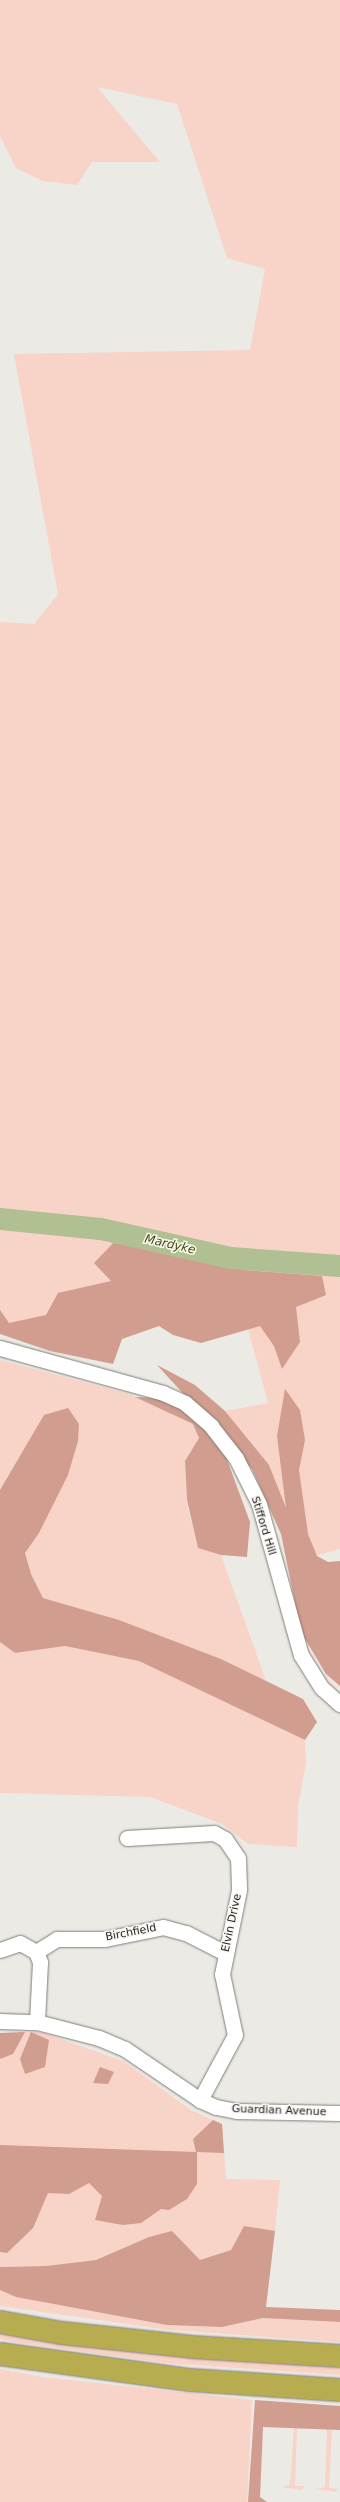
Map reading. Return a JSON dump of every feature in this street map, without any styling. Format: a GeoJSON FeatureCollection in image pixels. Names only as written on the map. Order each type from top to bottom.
{"type":"FeatureCollection","features":[{"type":"Feature","properties":{"kind":"highway"},"geometry":{"type":"LineString","coordinates":[[0,2322],[62,2333],[192,2347],[340,2356]]}},
{"type":"Feature","properties":{"kind":"highway"},"geometry":{"type":"LineString","coordinates":[[0,2354],[190,2380],[340,2390]]}},
{"type":"Feature","properties":{"kind":"street","name":"Stifford Hill"},"geometry":{"type":"LineString","coordinates":[[0,1348],[163,1393],[185,1403],[211,1426],[236,1458],[258,1504],[301,1655],[322,1688],[340,1704]]}},
{"type":"Feature","properties":{"kind":"street","name":"Elvin Drive"},"geometry":{"type":"LineString","coordinates":[[127,1838],[199,1832],[214,1833],[233,1848],[240,1871],[239,1890],[225,1953],[222,1974],[224,1994],[234,2035],[200,2100]]}},
{"type":"Feature","properties":{"kind":"street","name":"Birchfield"},"geometry":{"type":"LineString","coordinates":[[36,1952],[57,1939],[105,1939],[163,1927],[186,1934],[225,1953]]}},
{"type":"Feature","properties":{"kind":"street"},"geometry":{"type":"LineString","coordinates":[[0,1953],[20,1943],[36,1952],[40,1962],[37,2022]]}},
{"type":"Feature","properties":{"kind":"street","name":"Guardian Avenue"},"geometry":{"type":"LineString","coordinates":[[0,2021],[37,2022],[99,2038],[125,2049],[200,2100],[237,2111],[340,2113]]}},
{"type":"Feature","properties":{"kind":"shaded area"},"geometry":{"type":"Polygon","coordinates":[[[0,0],[340,0],[340,1549],[301,1560],[269,1477],[225,1411],[268,1403],[244,1314],[0,1326],[0,622],[34,624],[58,594],[14,354],[250,350],[265,269],[227,258],[177,104],[97,87],[160,162],[92,162],[77,185],[43,181],[16,168],[0,136],[0,0]]]}},
{"type":"Feature","properties":{"kind":"shaded area"},"geometry":{"type":"Polygon","coordinates":[[[117,1239],[244,1270],[322,1276],[326,1295],[296,1307],[300,1342],[282,1369],[274,1346],[260,1326],[201,1343],[173,1335],[159,1326],[122,1339],[113,1364],[50,1351],[0,1334],[0,1310],[9,1323],[46,1315],[58,1293],[111,1281],[94,1263],[117,1239]]]}},
{"type":"Feature","properties":{"kind":"shaded area"},"geometry":{"type":"Polygon","coordinates":[[[0,1360],[129,1394],[193,1424],[199,1438],[185,1461],[187,1505],[198,1548],[221,1555],[266,1681],[221,1659],[119,1620],[43,1598],[31,1574],[25,1553],[39,1533],[23,1451],[0,1490],[0,1360]]]}},
{"type":"Feature","properties":{"kind":"shaded area"},"geometry":{"type":"Polygon","coordinates":[[[157,1365],[195,1385],[225,1411],[269,1465],[286,1508],[277,1436],[285,1389],[300,1410],[305,1440],[299,1470],[308,1534],[317,1556],[328,1562],[340,1561],[340,1686],[326,1674],[301,1632],[281,1534],[252,1469],[157,1365]]]}},
{"type":"Feature","properties":{"kind":"shaded area"},"geometry":{"type":"Polygon","coordinates":[[[135,1397],[163,1398],[194,1416],[222,1446],[250,1522],[247,1557],[221,1555],[198,1548],[187,1500],[185,1461],[199,1438],[193,1424],[135,1397]]]}},
{"type":"Feature","properties":{"kind":"shaded area"},"geometry":{"type":"Polygon","coordinates":[[[68,1408],[79,1424],[78,1441],[68,1475],[39,1533],[25,1553],[31,1574],[43,1598],[119,1620],[221,1659],[303,1699],[317,1722],[305,1740],[139,1661],[65,1646],[15,1653],[0,1642],[0,1490],[44,1415],[68,1408]]]}},
{"type":"Feature","properties":{"kind":"shaded area"},"geometry":{"type":"Polygon","coordinates":[[[0,1642],[15,1653],[65,1646],[139,1661],[305,1740],[306,1763],[298,1806],[297,1847],[248,1844],[222,1824],[150,1797],[0,1793],[0,1642]]]}},
{"type":"Feature","properties":{"kind":"shaded area"},"geometry":{"type":"Polygon","coordinates":[[[25,2032],[13,2054],[0,2059],[0,2033],[25,2032]]]}},
{"type":"Feature","properties":{"kind":"shaded area"},"geometry":{"type":"Polygon","coordinates":[[[31,2032],[49,2040],[45,2067],[25,2074],[20,2059],[31,2032]]]}},
{"type":"Feature","properties":{"kind":"shaded area"},"geometry":{"type":"Polygon","coordinates":[[[41,2032],[123,2061],[191,2110],[222,2124],[226,2179],[280,2180],[275,2231],[244,2226],[231,2250],[200,2260],[149,2237],[96,2260],[46,2266],[0,2267],[0,2033],[41,2032]]]}},
{"type":"Feature","properties":{"kind":"shaded area"},"geometry":{"type":"Polygon","coordinates":[[[100,2067],[114,2072],[108,2084],[93,2083],[100,2067]]]}},
{"type":"Feature","properties":{"kind":"shaded area"},"geometry":{"type":"Polygon","coordinates":[[[213,2120],[222,2124],[224,2153],[197,2152],[197,2184],[187,2199],[169,2210],[161,2209],[141,2223],[123,2225],[95,2220],[102,2196],[89,2183],[69,2194],[48,2193],[33,2228],[7,2253],[0,2252],[0,2145],[196,2152],[193,2139],[213,2120]]]}},
{"type":"Feature","properties":{"kind":"shaded area"},"geometry":{"type":"Polygon","coordinates":[[[244,2226],[275,2231],[266,2307],[340,2310],[340,2322],[263,2318],[222,2327],[167,2325],[16,2297],[0,2290],[0,2267],[46,2266],[96,2260],[149,2237],[172,2231],[200,2260],[231,2250],[244,2226]]]}},
{"type":"Feature","properties":{"kind":"shaded area"},"geometry":{"type":"Polygon","coordinates":[[[0,2290],[16,2297],[167,2325],[222,2327],[263,2318],[340,2322],[340,2342],[169,2330],[0,2306],[0,2290]]]}},
{"type":"Feature","properties":{"kind":"shaded area"},"geometry":{"type":"Polygon","coordinates":[[[0,2333],[140,2353],[340,2368],[340,2375],[166,2363],[14,2342],[0,2339],[0,2333]]]}},
{"type":"Feature","properties":{"kind":"shaded area"},"geometry":{"type":"Polygon","coordinates":[[[0,2369],[43,2377],[252,2400],[247,2502],[0,2502],[0,2369]]]}},
{"type":"Feature","properties":{"kind":"shaded area"},"geometry":{"type":"Polygon","coordinates":[[[255,2400],[340,2406],[340,2430],[263,2427],[260,2497],[267,2502],[248,2502],[255,2400]]]}},
{"type":"Feature","properties":{"kind":"shaded area"},"geometry":{"type":"Polygon","coordinates":[[[294,2428],[297,2428],[295,2486],[304,2486],[302,2490],[281,2487],[290,2485],[294,2428]]]}},
{"type":"Feature","properties":{"kind":"shaded area"},"geometry":{"type":"Polygon","coordinates":[[[327,2429],[332,2430],[329,2488],[338,2489],[336,2492],[316,2489],[325,2487],[327,2429]]]}},
{"type":"Feature","properties":{"kind":"waterway","name":"Mardyke"},"geometry":{"type":"LineString","coordinates":[[0,1219],[101,1229],[231,1258],[340,1266]]}}]}
